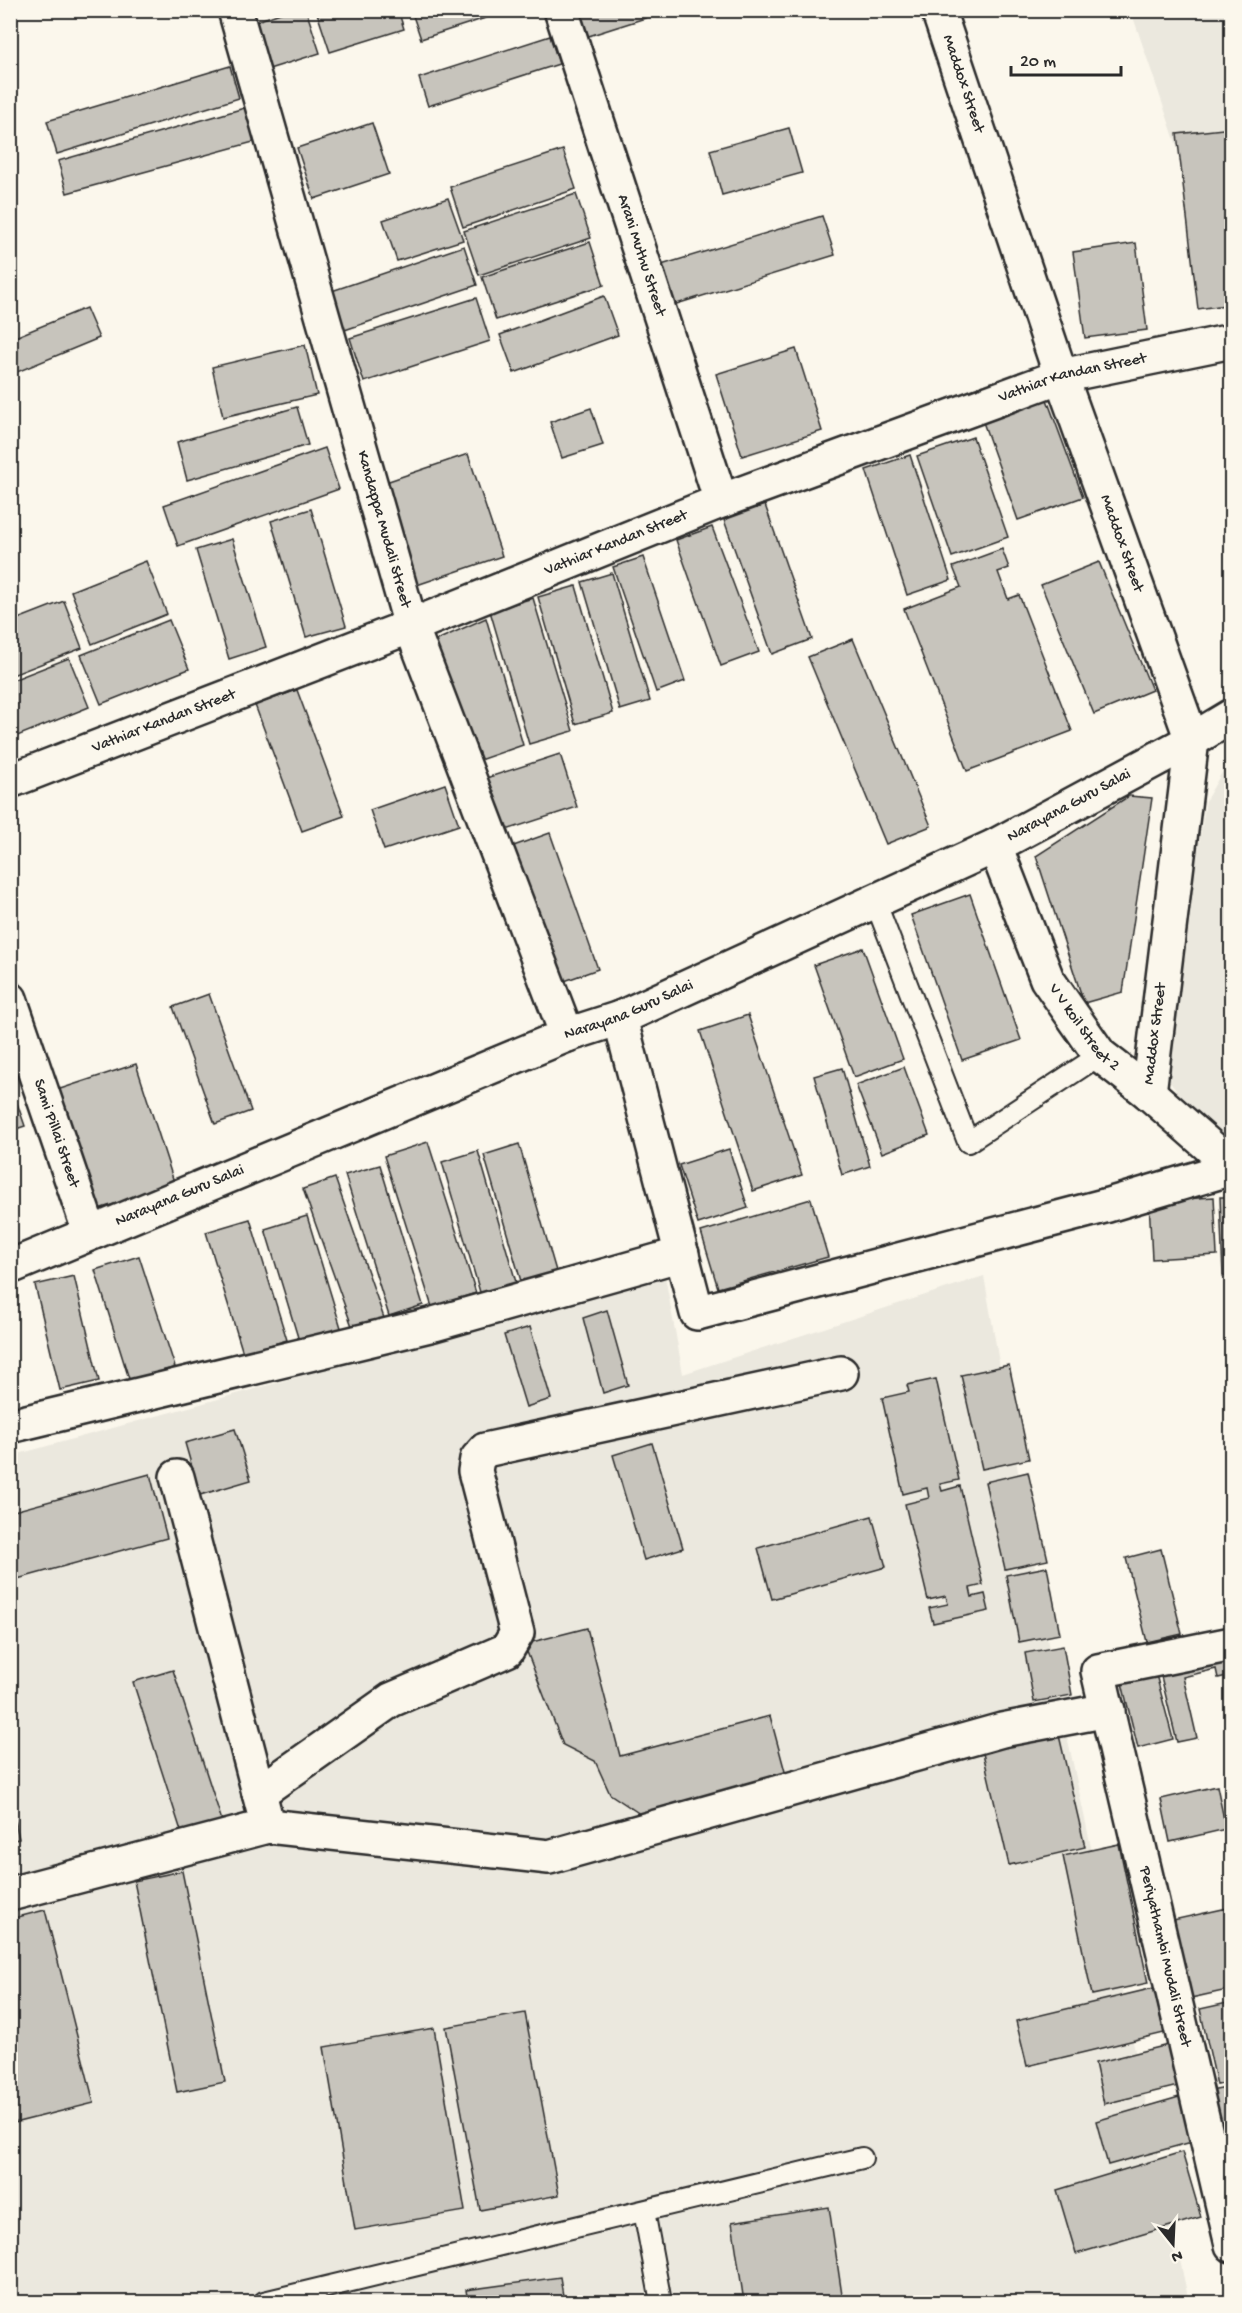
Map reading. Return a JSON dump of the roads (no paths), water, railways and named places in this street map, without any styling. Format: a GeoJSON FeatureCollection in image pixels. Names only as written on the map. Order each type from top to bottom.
{"type":"FeatureCollection","features":[{"type":"Feature","properties":{"kind":"street","name":"Kandappa Mudali Street"},"geometry":{"type":"LineString","coordinates":[[235,10],[411,626],[567,1035]]}},
{"type":"Feature","properties":{"kind":"street","name":"Arani Muthu Street"},"geometry":{"type":"LineString","coordinates":[[561,10],[721,501]]}},
{"type":"Feature","properties":{"kind":"street","name":"Maddox Street"},"geometry":{"type":"LineString","coordinates":[[938,10],[1061,376],[1192,740],[1149,1093]]}},
{"type":"Feature","properties":{"kind":"street","name":"Vathiar Kandan Street"},"geometry":{"type":"LineString","coordinates":[[10,781],[411,626],[721,501],[1061,376],[1232,341]]}},
{"type":"Feature","properties":{"kind":"street","name":"Narayana Guru Salai"},"geometry":{"type":"LineString","coordinates":[[10,1267],[567,1035],[620,1018],[995,846],[1192,740],[1232,716]]}},
{"type":"Feature","properties":{"kind":"street","name":"V V koil Street 2"},"geometry":{"type":"LineString","coordinates":[[995,846],[1047,979],[1100,1055],[1149,1093],[1232,1167]]}},
{"type":"Feature","properties":{"kind":"street","name":"Sami Pillai Street"},"geometry":{"type":"LineString","coordinates":[[10,999],[90,1233]]}},
{"type":"Feature","properties":{"kind":"street"},"geometry":{"type":"LineString","coordinates":[[620,1018],[697,1313],[1108,1205],[1232,1167]]}},
{"type":"Feature","properties":{"kind":"street"},"geometry":{"type":"LineString","coordinates":[[10,1426],[434,1324],[682,1254]]}},
{"type":"Feature","properties":{"kind":"street"},"geometry":{"type":"LineString","coordinates":[[259,1793],[391,1700],[507,1650],[517,1633],[475,1471],[477,1459],[486,1450],[841,1373]]}},
{"type":"Feature","properties":{"kind":"street"},"geometry":{"type":"LineString","coordinates":[[177,1477],[268,1826]]}},
{"type":"Feature","properties":{"kind":"street","name":"Periyathambi Mudali Street"},"geometry":{"type":"LineString","coordinates":[[1232,1644],[1098,1671],[1232,2245]]}},
{"type":"Feature","properties":{"kind":"street"},"geometry":{"type":"LineString","coordinates":[[10,1894],[268,1826],[549,1857],[1002,1730],[1108,1710]]}},
{"type":"Feature","properties":{"kind":"lane"},"geometry":{"type":"LineString","coordinates":[[875,901],[968,1142],[1100,1055]]}},
{"type":"Feature","properties":{"kind":"lane"},"geometry":{"type":"LineString","coordinates":[[264,2302],[862,2158]]}},
{"type":"Feature","properties":{"kind":"lane"},"geometry":{"type":"LineString","coordinates":[[644,2211],[661,2302]]}}]}
